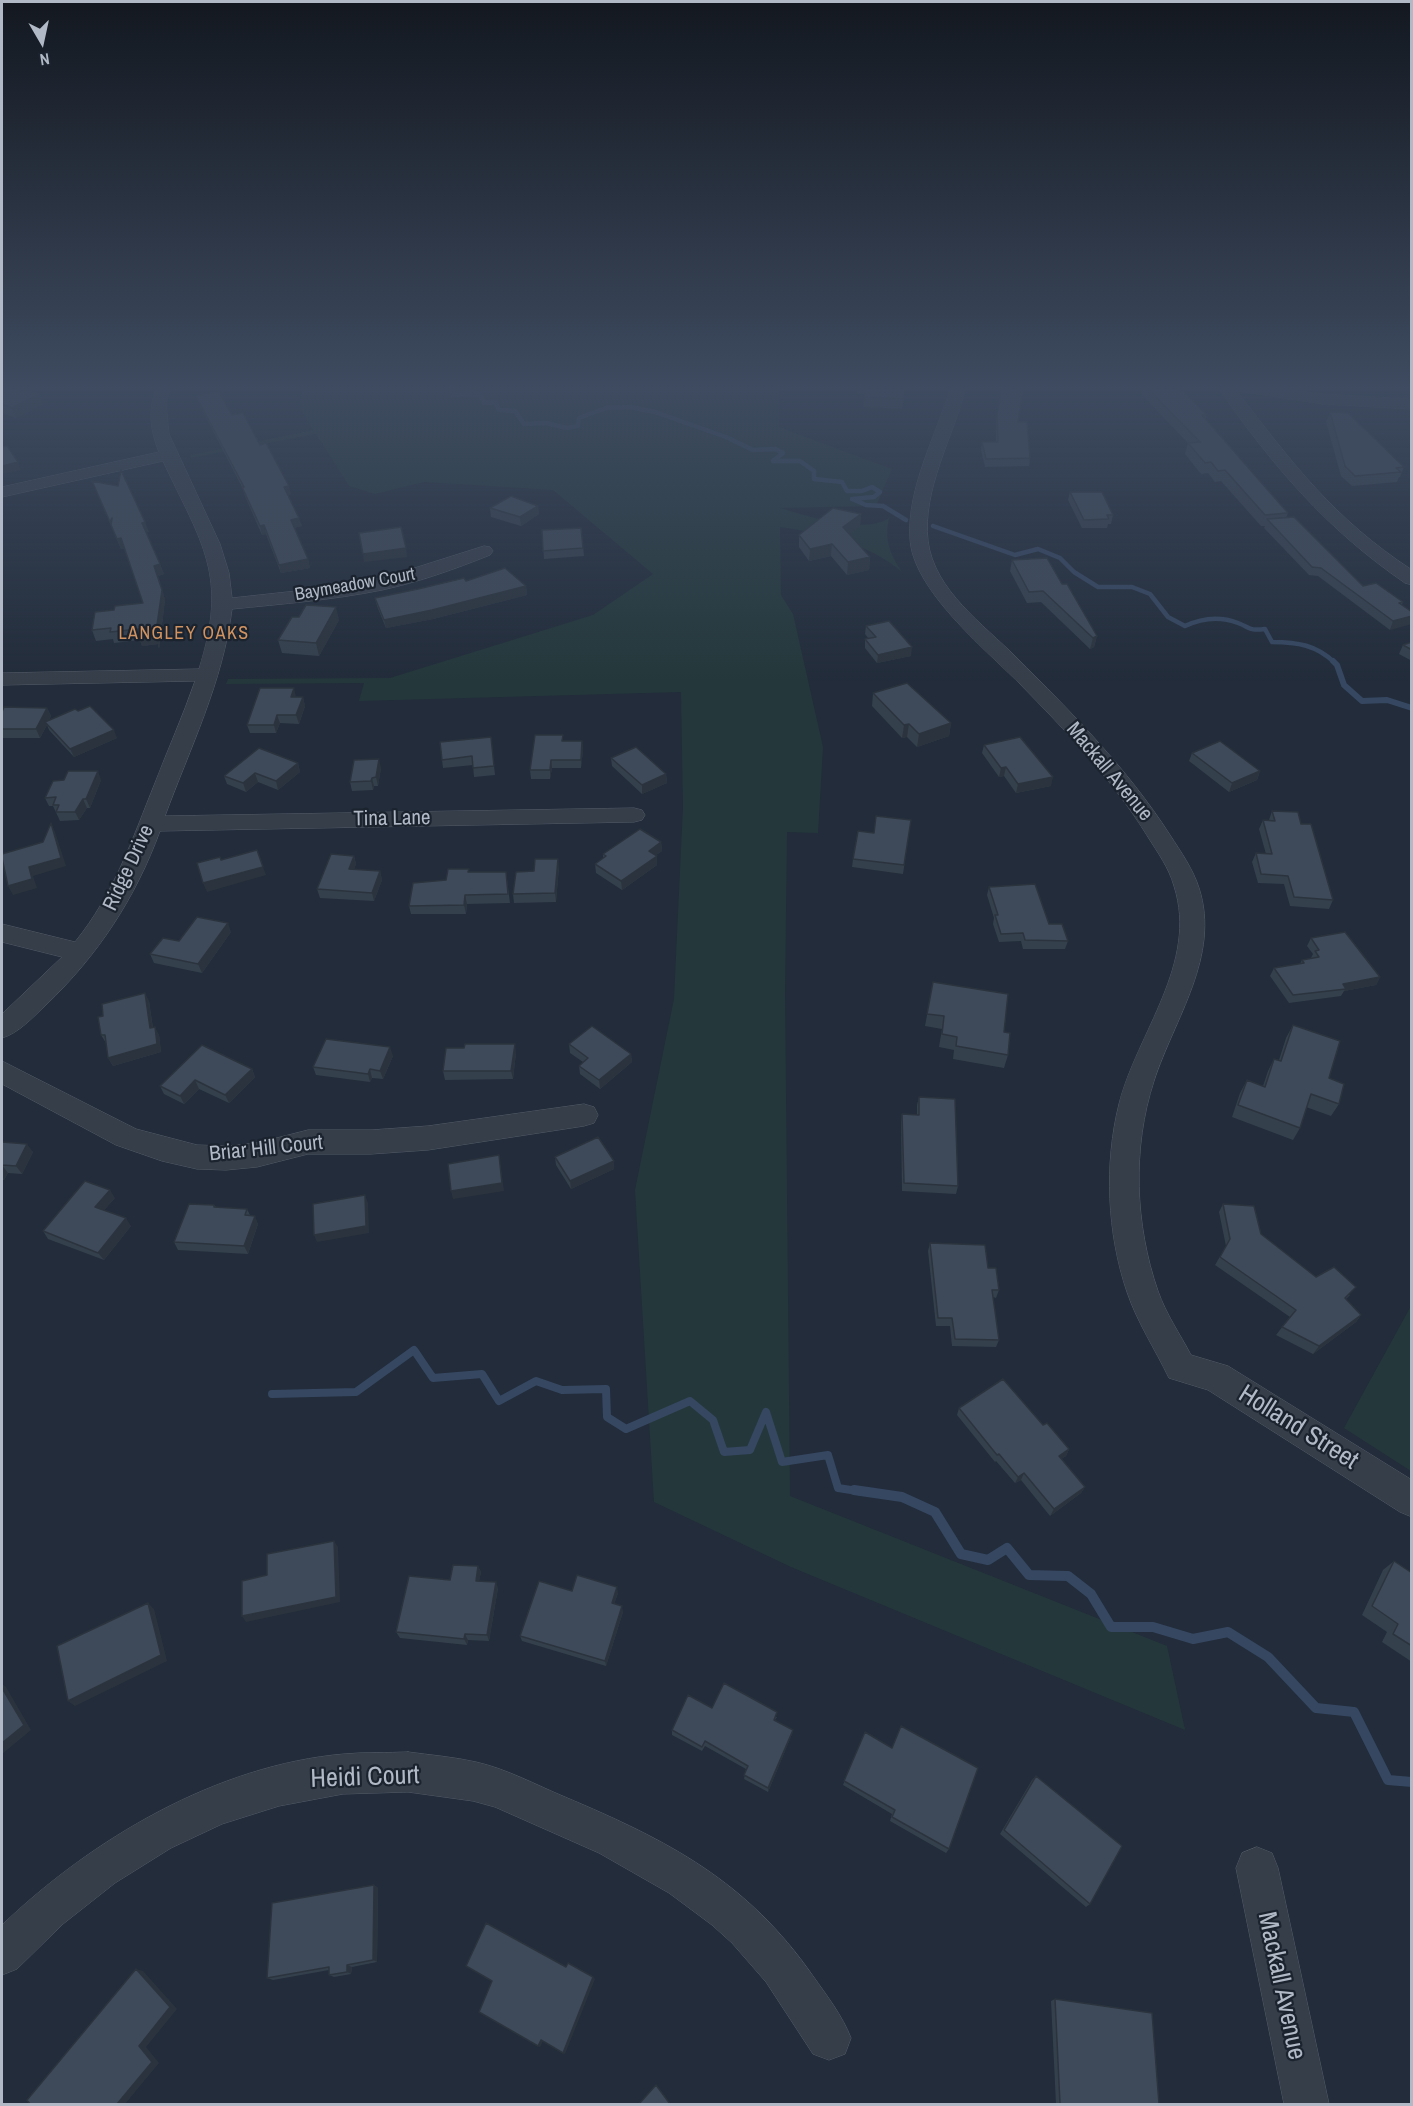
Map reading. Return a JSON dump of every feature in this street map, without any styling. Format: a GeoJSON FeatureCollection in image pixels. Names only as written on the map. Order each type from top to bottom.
{"type":"FeatureCollection","features":[{"type":"Feature","properties":{"kind":"street"},"geometry":{"type":"LineString","coordinates":[[2,492],[28,486]]}},
{"type":"Feature","properties":{"kind":"street","name":"Ridge Drive"},"geometry":{"type":"LineString","coordinates":[[2,1028],[48,987],[80,952],[120,896],[151,824],[206,675],[224,604],[222,584],[213,552],[185,486]]}},
{"type":"Feature","properties":{"kind":"street","name":"Mackall Avenue"},"geometry":{"type":"LineString","coordinates":[[927,486],[920,515],[918,540],[921,556],[938,585],[1131,792],[1180,870],[1189,894],[1193,919],[1186,967],[1140,1082],[1130,1116],[1125,1158],[1126,1201],[1133,1250],[1143,1292],[1180,1366]]}},
{"type":"Feature","properties":{"kind":"street"},"geometry":{"type":"LineString","coordinates":[[1304,486],[1333,519],[1412,579]]}},
{"type":"Feature","properties":{"kind":"street","name":"Baymeadow Court"},"geometry":{"type":"LineString","coordinates":[[224,604],[307,596],[384,584],[448,565],[484,551]]}},
{"type":"Feature","properties":{"kind":"street"},"geometry":{"type":"LineString","coordinates":[[2,679],[206,675]]}},
{"type":"Feature","properties":{"kind":"street","name":"Tina Lane"},"geometry":{"type":"LineString","coordinates":[[151,824],[634,815]]}},
{"type":"Feature","properties":{"kind":"street"},"geometry":{"type":"LineString","coordinates":[[2,933],[80,952]]}},
{"type":"Feature","properties":{"kind":"street","name":"Briar Hill Court"},"geometry":{"type":"LineString","coordinates":[[2,1072],[126,1137],[197,1157],[226,1158],[257,1155],[308,1142],[371,1142],[428,1138],[584,1115]]}},
{"type":"Feature","properties":{"kind":"street","name":"Holland Street"},"geometry":{"type":"LineString","coordinates":[[1180,1366],[1216,1377],[1412,1500]]}},
{"type":"Feature","properties":{"kind":"street","name":"Heidi Court"},"geometry":{"type":"LineString","coordinates":[[2,1954],[75,1887],[122,1854],[171,1826],[233,1799],[295,1781],[336,1774],[411,1772],[475,1781],[636,1850],[703,1891],[748,1929],[791,1979],[829,2038]]}},
{"type":"Feature","properties":{"kind":"street","name":"Mackall Avenue"},"geometry":{"type":"LineString","coordinates":[[1257,1868],[1307,2104]]}},
{"type":"Feature","properties":{"kind":"green space"},"geometry":{"type":"Polygon","coordinates":[[[350,486],[407,486],[375,494],[350,486]]]}},
{"type":"Feature","properties":{"kind":"green space"},"geometry":{"type":"Polygon","coordinates":[[[493,486],[885,486],[876,506],[780,508],[820,519],[851,524],[879,523],[889,518],[887,533],[889,546],[902,572],[875,554],[845,541],[780,527],[781,595],[793,614],[823,747],[818,833],[787,832],[785,993],[790,1496],[1167,1646],[1185,1730],[791,1567],[654,1502],[635,1190],[674,999],[683,807],[681,692],[359,701],[364,683],[226,684],[228,679],[390,678],[593,615],[653,574],[553,490],[493,486]]]}},
{"type":"Feature","properties":{"kind":"green space"},"geometry":{"type":"Polygon","coordinates":[[[1411,1306],[1411,1471],[1344,1428],[1411,1306]]]}},
{"type":"Feature","properties":{"kind":"building"},"geometry":{"type":"Polygon","coordinates":[[[94,486],[129,486],[145,522],[142,523],[160,564],[154,566],[162,590],[155,639],[154,634],[138,636],[139,629],[110,632],[111,628],[92,630],[95,612],[114,610],[115,606],[143,603],[121,538],[117,539],[111,525],[112,518],[110,522],[94,486]]]}},
{"type":"Feature","properties":{"kind":"building"},"geometry":{"type":"Polygon","coordinates":[[[288,486],[284,487],[299,518],[291,520],[308,559],[279,565],[264,525],[260,526],[242,487],[288,486]]]}},
{"type":"Feature","properties":{"kind":"building"},"geometry":{"type":"Polygon","coordinates":[[[1239,486],[1265,486],[1288,513],[1265,515],[1239,486]]]}},
{"type":"Feature","properties":{"kind":"building"},"geometry":{"type":"Polygon","coordinates":[[[1070,492],[1102,492],[1113,515],[1107,515],[1109,519],[1084,520],[1070,492]]]}},
{"type":"Feature","properties":{"kind":"building"},"geometry":{"type":"Polygon","coordinates":[[[511,496],[538,506],[520,517],[490,508],[511,496]]]}},
{"type":"Feature","properties":{"kind":"building"},"geometry":{"type":"Polygon","coordinates":[[[833,508],[861,514],[843,527],[870,557],[848,562],[832,544],[810,549],[799,535],[833,508]]]}},
{"type":"Feature","properties":{"kind":"building"},"geometry":{"type":"Polygon","coordinates":[[[1294,517],[1363,586],[1376,583],[1403,602],[1399,603],[1412,612],[1412,616],[1393,621],[1321,568],[1312,567],[1267,519],[1294,517]]]}},
{"type":"Feature","properties":{"kind":"building"},"geometry":{"type":"Polygon","coordinates":[[[401,527],[406,548],[363,554],[359,533],[401,527]]]}},
{"type":"Feature","properties":{"kind":"building"},"geometry":{"type":"Polygon","coordinates":[[[581,528],[583,548],[543,551],[542,530],[581,528]]]}},
{"type":"Feature","properties":{"kind":"building"},"geometry":{"type":"Polygon","coordinates":[[[1047,558],[1062,584],[1067,584],[1097,636],[1093,638],[1043,591],[1029,592],[1012,560],[1047,558]]]}},
{"type":"Feature","properties":{"kind":"building"},"geometry":{"type":"Polygon","coordinates":[[[505,568],[526,586],[384,620],[375,598],[464,578],[466,581],[505,568]]]}},
{"type":"Feature","properties":{"kind":"building"},"geometry":{"type":"Polygon","coordinates":[[[306,605],[336,607],[316,643],[278,640],[292,617],[299,617],[306,605]]]}},
{"type":"Feature","properties":{"kind":"building"},"geometry":{"type":"Polygon","coordinates":[[[889,621],[912,647],[878,655],[865,639],[876,637],[866,626],[889,621]]]}},
{"type":"Feature","properties":{"kind":"building"},"geometry":{"type":"Polygon","coordinates":[[[1412,642],[1412,650],[1403,645],[1412,642]]]}},
{"type":"Feature","properties":{"kind":"building"},"geometry":{"type":"Polygon","coordinates":[[[907,683],[951,723],[919,734],[909,724],[904,725],[873,693],[907,683]]]}},
{"type":"Feature","properties":{"kind":"building"},"geometry":{"type":"Polygon","coordinates":[[[260,688],[294,688],[291,697],[303,697],[296,715],[277,715],[274,725],[247,725],[260,688]]]}},
{"type":"Feature","properties":{"kind":"building"},"geometry":{"type":"Polygon","coordinates":[[[90,706],[114,730],[70,749],[45,722],[75,709],[78,711],[90,706]]]}},
{"type":"Feature","properties":{"kind":"building"},"geometry":{"type":"Polygon","coordinates":[[[4,707],[47,708],[36,729],[2,729],[4,707]]]}},
{"type":"Feature","properties":{"kind":"building"},"geometry":{"type":"Polygon","coordinates":[[[535,735],[563,735],[562,741],[582,741],[581,760],[551,760],[550,770],[530,770],[535,735]]]}},
{"type":"Feature","properties":{"kind":"building"},"geometry":{"type":"Polygon","coordinates":[[[491,737],[494,766],[473,768],[472,756],[442,760],[440,742],[491,737]]]}},
{"type":"Feature","properties":{"kind":"building"},"geometry":{"type":"Polygon","coordinates":[[[1020,737],[1053,777],[1018,784],[1006,767],[1001,768],[984,745],[1020,737]]]}},
{"type":"Feature","properties":{"kind":"building"},"geometry":{"type":"Polygon","coordinates":[[[1220,741],[1260,771],[1232,783],[1192,753],[1220,741]]]}},
{"type":"Feature","properties":{"kind":"building"},"geometry":{"type":"Polygon","coordinates":[[[636,747],[666,774],[642,785],[611,758],[636,747]]]}},
{"type":"Feature","properties":{"kind":"building"},"geometry":{"type":"Polygon","coordinates":[[[259,748],[298,763],[276,781],[255,773],[243,783],[224,776],[259,748]]]}},
{"type":"Feature","properties":{"kind":"building"},"geometry":{"type":"Polygon","coordinates":[[[379,759],[376,777],[371,781],[350,782],[354,760],[379,759]]]}},
{"type":"Feature","properties":{"kind":"building"},"geometry":{"type":"Polygon","coordinates":[[[68,771],[98,771],[86,799],[83,799],[75,812],[56,812],[59,805],[53,805],[56,797],[45,798],[53,781],[64,780],[68,771]]]}},
{"type":"Feature","properties":{"kind":"building"},"geometry":{"type":"Polygon","coordinates":[[[1272,811],[1298,812],[1301,824],[1311,824],[1333,900],[1294,897],[1288,876],[1261,874],[1256,853],[1272,854],[1263,820],[1275,821],[1272,811]]]}},
{"type":"Feature","properties":{"kind":"building"},"geometry":{"type":"Polygon","coordinates":[[[876,816],[911,820],[904,865],[853,859],[858,831],[874,833],[876,816]]]}},
{"type":"Feature","properties":{"kind":"building"},"geometry":{"type":"Polygon","coordinates":[[[51,823],[61,858],[29,867],[32,879],[8,886],[2,854],[43,842],[51,823]]]}},
{"type":"Feature","properties":{"kind":"building"},"geometry":{"type":"Polygon","coordinates":[[[640,829],[661,842],[649,851],[657,856],[621,881],[595,864],[606,856],[603,854],[640,829]]]}},
{"type":"Feature","properties":{"kind":"building"},"geometry":{"type":"Polygon","coordinates":[[[257,850],[263,867],[203,883],[197,863],[220,857],[221,860],[257,850]]]}},
{"type":"Feature","properties":{"kind":"building"},"geometry":{"type":"Polygon","coordinates":[[[331,854],[354,856],[349,869],[380,871],[372,893],[317,889],[331,854]]]}},
{"type":"Feature","properties":{"kind":"building"},"geometry":{"type":"Polygon","coordinates":[[[535,859],[558,859],[555,893],[513,894],[516,872],[534,871],[535,859]]]}},
{"type":"Feature","properties":{"kind":"building"},"geometry":{"type":"Polygon","coordinates":[[[448,869],[469,869],[468,872],[506,872],[508,894],[465,895],[464,905],[409,906],[413,883],[446,880],[448,869]]]}},
{"type":"Feature","properties":{"kind":"building"},"geometry":{"type":"Polygon","coordinates":[[[1035,884],[1049,924],[1062,924],[1068,941],[1025,940],[1023,933],[1001,934],[989,887],[1035,884]]]}},
{"type":"Feature","properties":{"kind":"building"},"geometry":{"type":"Polygon","coordinates":[[[197,917],[228,923],[198,964],[150,954],[163,938],[179,941],[197,917]]]}},
{"type":"Feature","properties":{"kind":"building"},"geometry":{"type":"Polygon","coordinates":[[[1345,932],[1380,977],[1343,984],[1346,989],[1293,995],[1274,968],[1304,963],[1302,960],[1319,957],[1315,951],[1319,950],[1311,938],[1345,932]]]}},
{"type":"Feature","properties":{"kind":"building"},"geometry":{"type":"Polygon","coordinates":[[[933,982],[1008,994],[1004,1032],[1010,1033],[1008,1055],[956,1046],[957,1037],[942,1034],[944,1016],[927,1014],[933,982]]]}},
{"type":"Feature","properties":{"kind":"building"},"geometry":{"type":"Polygon","coordinates":[[[145,993],[150,1028],[155,1027],[157,1044],[108,1058],[105,1035],[101,1035],[98,1017],[103,1016],[102,1004],[145,993]]]}},
{"type":"Feature","properties":{"kind":"building"},"geometry":{"type":"Polygon","coordinates":[[[1293,1025],[1340,1041],[1329,1078],[1344,1084],[1339,1104],[1311,1094],[1300,1128],[1238,1105],[1247,1080],[1265,1087],[1274,1059],[1281,1061],[1293,1025]]]}},
{"type":"Feature","properties":{"kind":"building"},"geometry":{"type":"Polygon","coordinates":[[[592,1026],[631,1054],[599,1080],[579,1066],[588,1058],[569,1044],[592,1026]]]}},
{"type":"Feature","properties":{"kind":"building"},"geometry":{"type":"Polygon","coordinates":[[[326,1039],[390,1047],[380,1071],[370,1069],[368,1074],[313,1067],[326,1039]]]}},
{"type":"Feature","properties":{"kind":"building"},"geometry":{"type":"Polygon","coordinates":[[[465,1044],[515,1044],[511,1071],[443,1071],[446,1048],[464,1048],[465,1044]]]}},
{"type":"Feature","properties":{"kind":"building"},"geometry":{"type":"Polygon","coordinates":[[[202,1045],[252,1069],[225,1095],[195,1080],[180,1096],[160,1086],[202,1045]]]}},
{"type":"Feature","properties":{"kind":"building"},"geometry":{"type":"Polygon","coordinates":[[[919,1097],[955,1099],[958,1186],[904,1183],[902,1114],[919,1115],[919,1097]]]}},
{"type":"Feature","properties":{"kind":"building"},"geometry":{"type":"Polygon","coordinates":[[[598,1137],[614,1161],[570,1181],[555,1157],[598,1137]]]}},
{"type":"Feature","properties":{"kind":"building"},"geometry":{"type":"Polygon","coordinates":[[[2,1142],[27,1144],[16,1166],[2,1165],[2,1142]]]}},
{"type":"Feature","properties":{"kind":"building"},"geometry":{"type":"Polygon","coordinates":[[[499,1155],[502,1183],[451,1191],[448,1164],[499,1155]]]}},
{"type":"Feature","properties":{"kind":"building"},"geometry":{"type":"Polygon","coordinates":[[[85,1181],[110,1190],[95,1207],[126,1218],[98,1253],[43,1231],[85,1181]]]}},
{"type":"Feature","properties":{"kind":"building"},"geometry":{"type":"Polygon","coordinates":[[[365,1195],[366,1226],[314,1235],[313,1204],[365,1195]]]}},
{"type":"Feature","properties":{"kind":"building"},"geometry":{"type":"Polygon","coordinates":[[[189,1204],[247,1209],[245,1215],[255,1216],[244,1246],[174,1242],[189,1204]]]}},
{"type":"Feature","properties":{"kind":"building"},"geometry":{"type":"Polygon","coordinates":[[[1223,1204],[1254,1206],[1261,1234],[1316,1277],[1334,1267],[1356,1287],[1345,1298],[1361,1315],[1319,1346],[1282,1327],[1296,1310],[1220,1257],[1230,1239],[1223,1204]]]}},
{"type":"Feature","properties":{"kind":"building"},"geometry":{"type":"Polygon","coordinates":[[[930,1243],[985,1245],[988,1268],[996,1268],[999,1290],[992,1290],[999,1340],[955,1339],[952,1318],[938,1318],[930,1243]]]}},
{"type":"Feature","properties":{"kind":"building"},"geometry":{"type":"Polygon","coordinates":[[[1003,1379],[1043,1425],[1047,1423],[1069,1449],[1059,1456],[1085,1487],[1054,1509],[1024,1473],[1018,1477],[999,1454],[997,1455],[959,1408],[1003,1379]]]}},
{"type":"Feature","properties":{"kind":"building"},"geometry":{"type":"Polygon","coordinates":[[[334,1541],[336,1597],[242,1616],[242,1581],[267,1575],[267,1554],[334,1541]]]}},
{"type":"Feature","properties":{"kind":"building"},"geometry":{"type":"Polygon","coordinates":[[[1394,1561],[1412,1573],[1412,1646],[1393,1634],[1398,1624],[1372,1606],[1394,1561]]]}},
{"type":"Feature","properties":{"kind":"building"},"geometry":{"type":"Polygon","coordinates":[[[453,1565],[478,1566],[476,1581],[496,1582],[487,1635],[465,1634],[464,1639],[396,1632],[409,1576],[450,1580],[453,1565]]]}},
{"type":"Feature","properties":{"kind":"building"},"geometry":{"type":"Polygon","coordinates":[[[577,1575],[617,1587],[612,1603],[622,1606],[605,1661],[520,1636],[539,1581],[572,1591],[577,1575]]]}},
{"type":"Feature","properties":{"kind":"building"},"geometry":{"type":"Polygon","coordinates":[[[148,1603],[161,1655],[68,1701],[57,1646],[148,1603]]]}},
{"type":"Feature","properties":{"kind":"building"},"geometry":{"type":"Polygon","coordinates":[[[724,1683],[777,1712],[774,1720],[793,1730],[768,1788],[744,1775],[748,1766],[705,1741],[702,1747],[672,1730],[688,1695],[712,1708],[724,1683]]]}},
{"type":"Feature","properties":{"kind":"building"},"geometry":{"type":"Polygon","coordinates":[[[2,1688],[24,1725],[2,1743],[2,1688]]]}},
{"type":"Feature","properties":{"kind":"building"},"geometry":{"type":"Polygon","coordinates":[[[901,1726],[978,1768],[949,1849],[892,1817],[895,1810],[844,1781],[865,1732],[892,1748],[901,1726]]]}},
{"type":"Feature","properties":{"kind":"building"},"geometry":{"type":"Polygon","coordinates":[[[1036,1776],[1122,1846],[1090,1904],[1004,1830],[1036,1776]]]}},
{"type":"Feature","properties":{"kind":"building"},"geometry":{"type":"Polygon","coordinates":[[[374,1885],[373,1960],[347,1965],[347,1972],[329,1975],[329,1967],[267,1978],[272,1903],[374,1885]]]}},
{"type":"Feature","properties":{"kind":"building"},"geometry":{"type":"Polygon","coordinates":[[[486,1923],[566,1967],[568,1963],[593,1977],[563,2053],[541,2040],[538,2046],[479,2012],[492,1981],[466,1966],[486,1923]]]}},
{"type":"Feature","properties":{"kind":"building"},"geometry":{"type":"Polygon","coordinates":[[[136,1969],[170,2007],[139,2046],[152,2062],[117,2104],[30,2104],[27,2100],[136,1969]]]}},
{"type":"Feature","properties":{"kind":"building"},"geometry":{"type":"Polygon","coordinates":[[[1055,1999],[1152,2013],[1159,2104],[1060,2104],[1055,1999]]]}},
{"type":"Feature","properties":{"kind":"building"},"geometry":{"type":"Polygon","coordinates":[[[656,2085],[670,2104],[639,2104],[656,2085]]]}},
{"type":"Feature","properties":{"kind":"waterway"},"geometry":{"type":"LineString","coordinates":[[844,486],[847,491],[862,491],[872,487],[880,492],[874,497],[852,499],[866,505],[883,506],[906,520]]}},
{"type":"Feature","properties":{"kind":"waterway"},"geometry":{"type":"LineString","coordinates":[[933,526],[1015,555],[1038,549],[1060,558],[1074,572],[1098,587],[1132,587],[1150,594],[1168,617],[1185,626],[1198,621],[1218,619],[1253,629],[1265,629],[1272,642],[1314,648],[1335,663]]}},
{"type":"Feature","properties":{"kind":"waterway"},"geometry":{"type":"LineString","coordinates":[[1335,663],[1344,685],[1362,701],[1387,700],[1412,708]]}},
{"type":"Feature","properties":{"kind":"waterway"},"geometry":{"type":"LineString","coordinates":[[272,1394],[356,1392],[414,1350],[433,1378],[482,1374],[499,1401],[536,1381],[562,1390],[606,1389],[607,1417],[626,1429],[690,1401],[713,1420],[724,1452],[750,1450],[766,1412],[782,1462],[828,1455],[838,1488],[864,1492]]}},
{"type":"Feature","properties":{"kind":"waterway"},"geometry":{"type":"LineString","coordinates":[[854,1490],[902,1497],[935,1512],[961,1554],[988,1560],[1007,1548],[1029,1575],[1068,1576],[1091,1594],[1111,1627],[1153,1627],[1193,1639],[1228,1632],[1268,1657],[1316,1708],[1354,1712],[1388,1780],[1412,1782]]}},
{"type":"Feature","properties":{"kind":"district","name":"LANGLEY OAKS"},"geometry":{"type":"Point","coordinates":[184,634]}}]}
